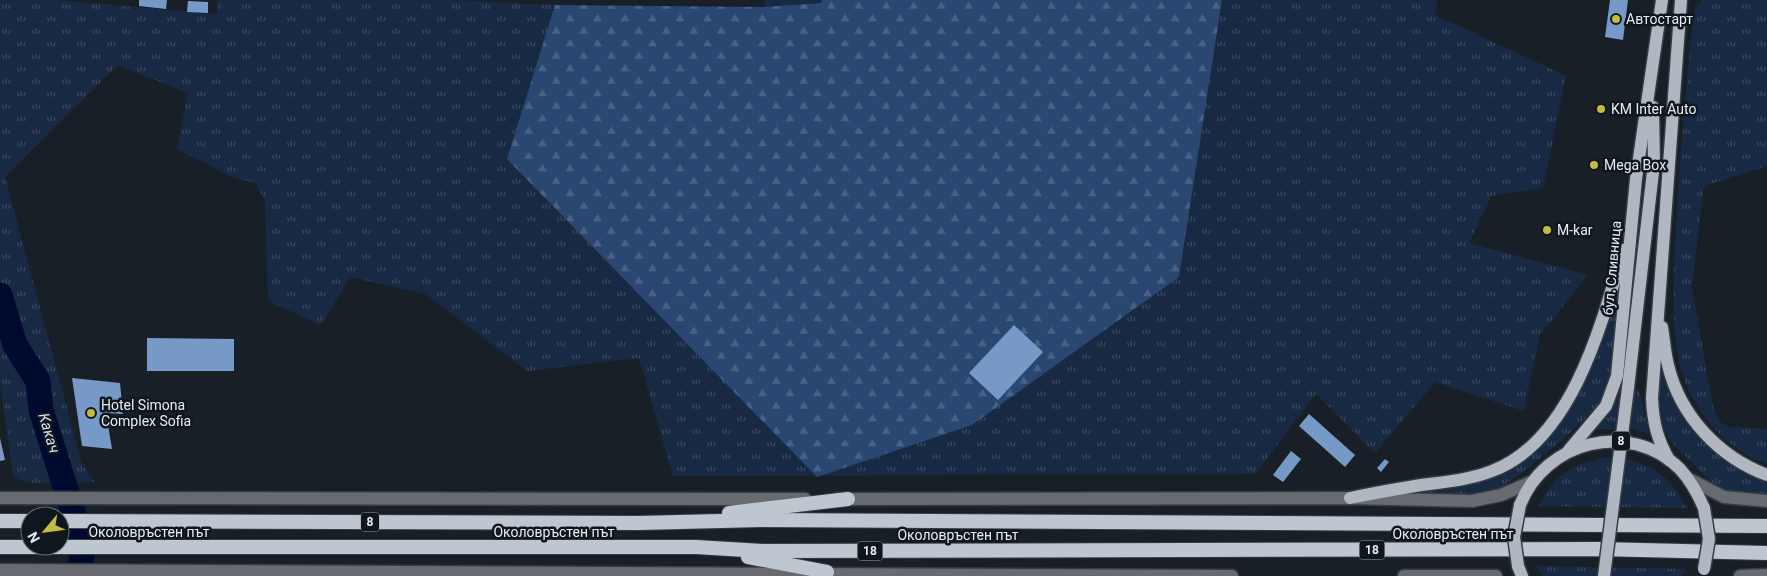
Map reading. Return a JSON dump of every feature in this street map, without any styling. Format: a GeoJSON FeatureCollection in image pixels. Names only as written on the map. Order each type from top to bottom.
{"type":"FeatureCollection","features":[{"type":"Feature","properties":{"kind":"highway","name":"8"},"geometry":{"type":"LineString","coordinates":[[639,523],[848,499]]}},
{"type":"Feature","properties":{"kind":"highway","name":"Околовръстен път"},"geometry":{"type":"LineString","coordinates":[[70,521],[639,523],[760,520],[1767,526]]}},
{"type":"Feature","properties":{"kind":"highway"},"geometry":{"type":"LineString","coordinates":[[0,521],[20,521]]}},
{"type":"Feature","properties":{"kind":"highway","name":"Околовръстен път"},"geometry":{"type":"LineString","coordinates":[[0,548],[552,549],[696,547],[762,551],[1606,550],[1767,553]]}},
{"type":"Feature","properties":{"kind":"highway"},"geometry":{"type":"LineString","coordinates":[[696,547],[828,572]]}},
{"type":"Feature","properties":{"kind":"main road","name":"бул. Сливница"},"geometry":{"type":"LineString","coordinates":[[1569,450],[1606,406],[1617,376],[1630,224],[1662,0]]}},
{"type":"Feature","properties":{"kind":"main road","name":"бул. Сливница"},"geometry":{"type":"LineString","coordinates":[[1669,460],[1656,435],[1652,421],[1652,398],[1681,0]]}},
{"type":"Feature","properties":{"kind":"main road","name":"бул. Сливница"},"geometry":{"type":"LineString","coordinates":[[1604,576],[1654,163],[1652,74]]}},
{"type":"Feature","properties":{"kind":"main road","name":"бул. Сливница"},"geometry":{"type":"LineString","coordinates":[[1654,163],[1673,97]]}},
{"type":"Feature","properties":{"kind":"main road"},"geometry":{"type":"LineString","coordinates":[[1350,498],[1461,480],[1492,471],[1518,457],[1536,442],[1550,426],[1567,398],[1593,348],[1630,224]]}},
{"type":"Feature","properties":{"kind":"main road"},"geometry":{"type":"LineString","coordinates":[[1659,307],[1668,366],[1678,393],[1690,416],[1726,453],[1744,465],[1767,475]]}},
{"type":"Feature","properties":{"kind":"main road","name":"8"},"geometry":{"type":"LineString","coordinates":[[1531,482],[1549,463],[1569,450],[1594,442],[1626,442],[1641,446],[1669,460],[1688,479],[1704,508],[1709,539],[1702,573]]}},
{"type":"Feature","properties":{"kind":"main road"},"geometry":{"type":"LineString","coordinates":[[1520,571],[1514,537],[1520,506],[1531,482]]}},
{"type":"Feature","properties":{"kind":"street"},"geometry":{"type":"LineString","coordinates":[[1688,479],[1724,497],[1767,501]]}},
{"type":"Feature","properties":{"kind":"street","name":"8"},"geometry":{"type":"LineString","coordinates":[[848,499],[1350,498],[1483,500],[1501,496],[1531,482]]}},
{"type":"Feature","properties":{"kind":"street"},"geometry":{"type":"LineString","coordinates":[[0,498],[848,499]]}},
{"type":"Feature","properties":{"kind":"street"},"geometry":{"type":"LineString","coordinates":[[0,570],[625,574],[828,572],[1232,576]]}},
{"type":"Feature","properties":{"kind":"street"},"geometry":{"type":"LineString","coordinates":[[1740,576],[1767,575]]}},
{"type":"Feature","properties":{"kind":"street"},"geometry":{"type":"LineString","coordinates":[[1404,576],[1496,576]]}},
{"type":"Feature","properties":{"kind":"green space"},"geometry":{"type":"Polygon","coordinates":[[[0,0],[56,0],[217,14],[217,0],[454,0],[555,5],[507,159],[1179,277],[1222,0],[1437,0],[1435,15],[1566,76],[1543,188],[1491,196],[1469,243],[1588,275],[1540,335],[1524,411],[1435,382],[1375,453],[1316,394],[1255,474],[673,476],[639,358],[527,371],[425,294],[350,277],[321,325],[268,301],[265,201],[256,183],[234,178],[177,149],[188,93],[118,65],[5,177],[82,464],[95,482],[27,483],[13,476],[0,382],[0,0]]]}},
{"type":"Feature","properties":{"kind":"green space"},"geometry":{"type":"Polygon","coordinates":[[[765,0],[822,0],[822,3],[764,7],[765,0]]]}},
{"type":"Feature","properties":{"kind":"green space"},"geometry":{"type":"Polygon","coordinates":[[[822,0],[1222,0],[1179,277],[972,425],[817,477],[507,159],[555,5],[764,7],[821,3],[822,0]]]}},
{"type":"Feature","properties":{"kind":"green space"},"geometry":{"type":"Polygon","coordinates":[[[1702,0],[1767,0],[1767,166],[1710,184],[1703,190],[1692,288],[1713,406],[1720,422],[1729,427],[1767,429],[1767,463],[1738,449],[1725,439],[1702,413],[1686,384],[1681,369],[1675,336],[1674,281],[1679,174],[1694,11],[1702,0]]]}},
{"type":"Feature","properties":{"kind":"green space"},"geometry":{"type":"Polygon","coordinates":[[[1615,302],[1619,305],[1614,363],[1610,385],[1608,392],[1601,402],[1589,415],[1535,462],[1517,476],[1492,491],[1462,495],[1412,494],[1424,490],[1491,479],[1510,471],[1534,453],[1554,430],[1615,302]]]}},
{"type":"Feature","properties":{"kind":"green space"},"geometry":{"type":"Polygon","coordinates":[[[1660,365],[1663,366],[1682,410],[1696,432],[1713,450],[1735,466],[1767,481],[1767,496],[1722,492],[1674,445],[1660,424],[1656,411],[1660,365]]]}},
{"type":"Feature","properties":{"kind":"green space"},"geometry":{"type":"Polygon","coordinates":[[[1617,387],[1639,389],[1649,434],[1633,429],[1596,429],[1617,387]]]}},
{"type":"Feature","properties":{"kind":"green space"},"geometry":{"type":"Polygon","coordinates":[[[1607,457],[1633,461],[1655,470],[1672,486],[1687,508],[1539,506],[1551,486],[1566,472],[1585,463],[1607,457]]]}},
{"type":"Feature","properties":{"kind":"green space"},"geometry":{"type":"Polygon","coordinates":[[[1536,566],[1686,569],[1682,576],[1542,576],[1536,566]]]}},
{"type":"Feature","properties":{"kind":"building"},"geometry":{"type":"Polygon","coordinates":[[[139,0],[167,0],[166,9],[139,6],[139,0]]]}},
{"type":"Feature","properties":{"kind":"building","name":"Автостарт"},"geometry":{"type":"Polygon","coordinates":[[[1610,0],[1628,0],[1623,40],[1605,37],[1610,0]]]}},
{"type":"Feature","properties":{"kind":"building"},"geometry":{"type":"Polygon","coordinates":[[[188,1],[208,2],[208,13],[187,12],[188,1]]]}},
{"type":"Feature","properties":{"kind":"building"},"geometry":{"type":"Polygon","coordinates":[[[1014,325],[1043,352],[998,400],[969,373],[1014,325]]]}},
{"type":"Feature","properties":{"kind":"building"},"geometry":{"type":"Polygon","coordinates":[[[147,338],[234,339],[234,371],[147,371],[147,338]]]}},
{"type":"Feature","properties":{"kind":"building","name":"Hotel Simona Complex Sofia"},"geometry":{"type":"Polygon","coordinates":[[[72,378],[120,383],[123,414],[106,413],[112,449],[82,446],[72,378]]]}},
{"type":"Feature","properties":{"kind":"building"},"geometry":{"type":"Polygon","coordinates":[[[1309,414],[1355,455],[1345,467],[1299,426],[1309,414]]]}},
{"type":"Feature","properties":{"kind":"building"},"geometry":{"type":"Polygon","coordinates":[[[0,438],[5,460],[0,461],[0,438]]]}},
{"type":"Feature","properties":{"kind":"building"},"geometry":{"type":"Polygon","coordinates":[[[1291,451],[1301,459],[1283,482],[1273,475],[1291,451]]]}},
{"type":"Feature","properties":{"kind":"building"},"geometry":{"type":"Polygon","coordinates":[[[1385,459],[1389,462],[1381,472],[1377,468],[1385,459]]]}},
{"type":"Feature","properties":{"kind":"waterway","name":"Какач"},"geometry":{"type":"LineString","coordinates":[[0,295],[15,345],[38,381],[41,410],[84,547],[78,576]]}},
{"type":"Feature","properties":{"kind":"place","name":"Автостарт"},"geometry":{"type":"Point","coordinates":[1616,19]}},
{"type":"Feature","properties":{"kind":"place","name":"KM Inter Auto"},"geometry":{"type":"Point","coordinates":[1601,109]}},
{"type":"Feature","properties":{"kind":"place","name":"Mega Box"},"geometry":{"type":"Point","coordinates":[1594,165]}},
{"type":"Feature","properties":{"kind":"place","name":"M-kar"},"geometry":{"type":"Point","coordinates":[1547,230]}},
{"type":"Feature","properties":{"kind":"place","name":"Hotel Simona Complex Sofia"},"geometry":{"type":"Point","coordinates":[91,413]}}]}
